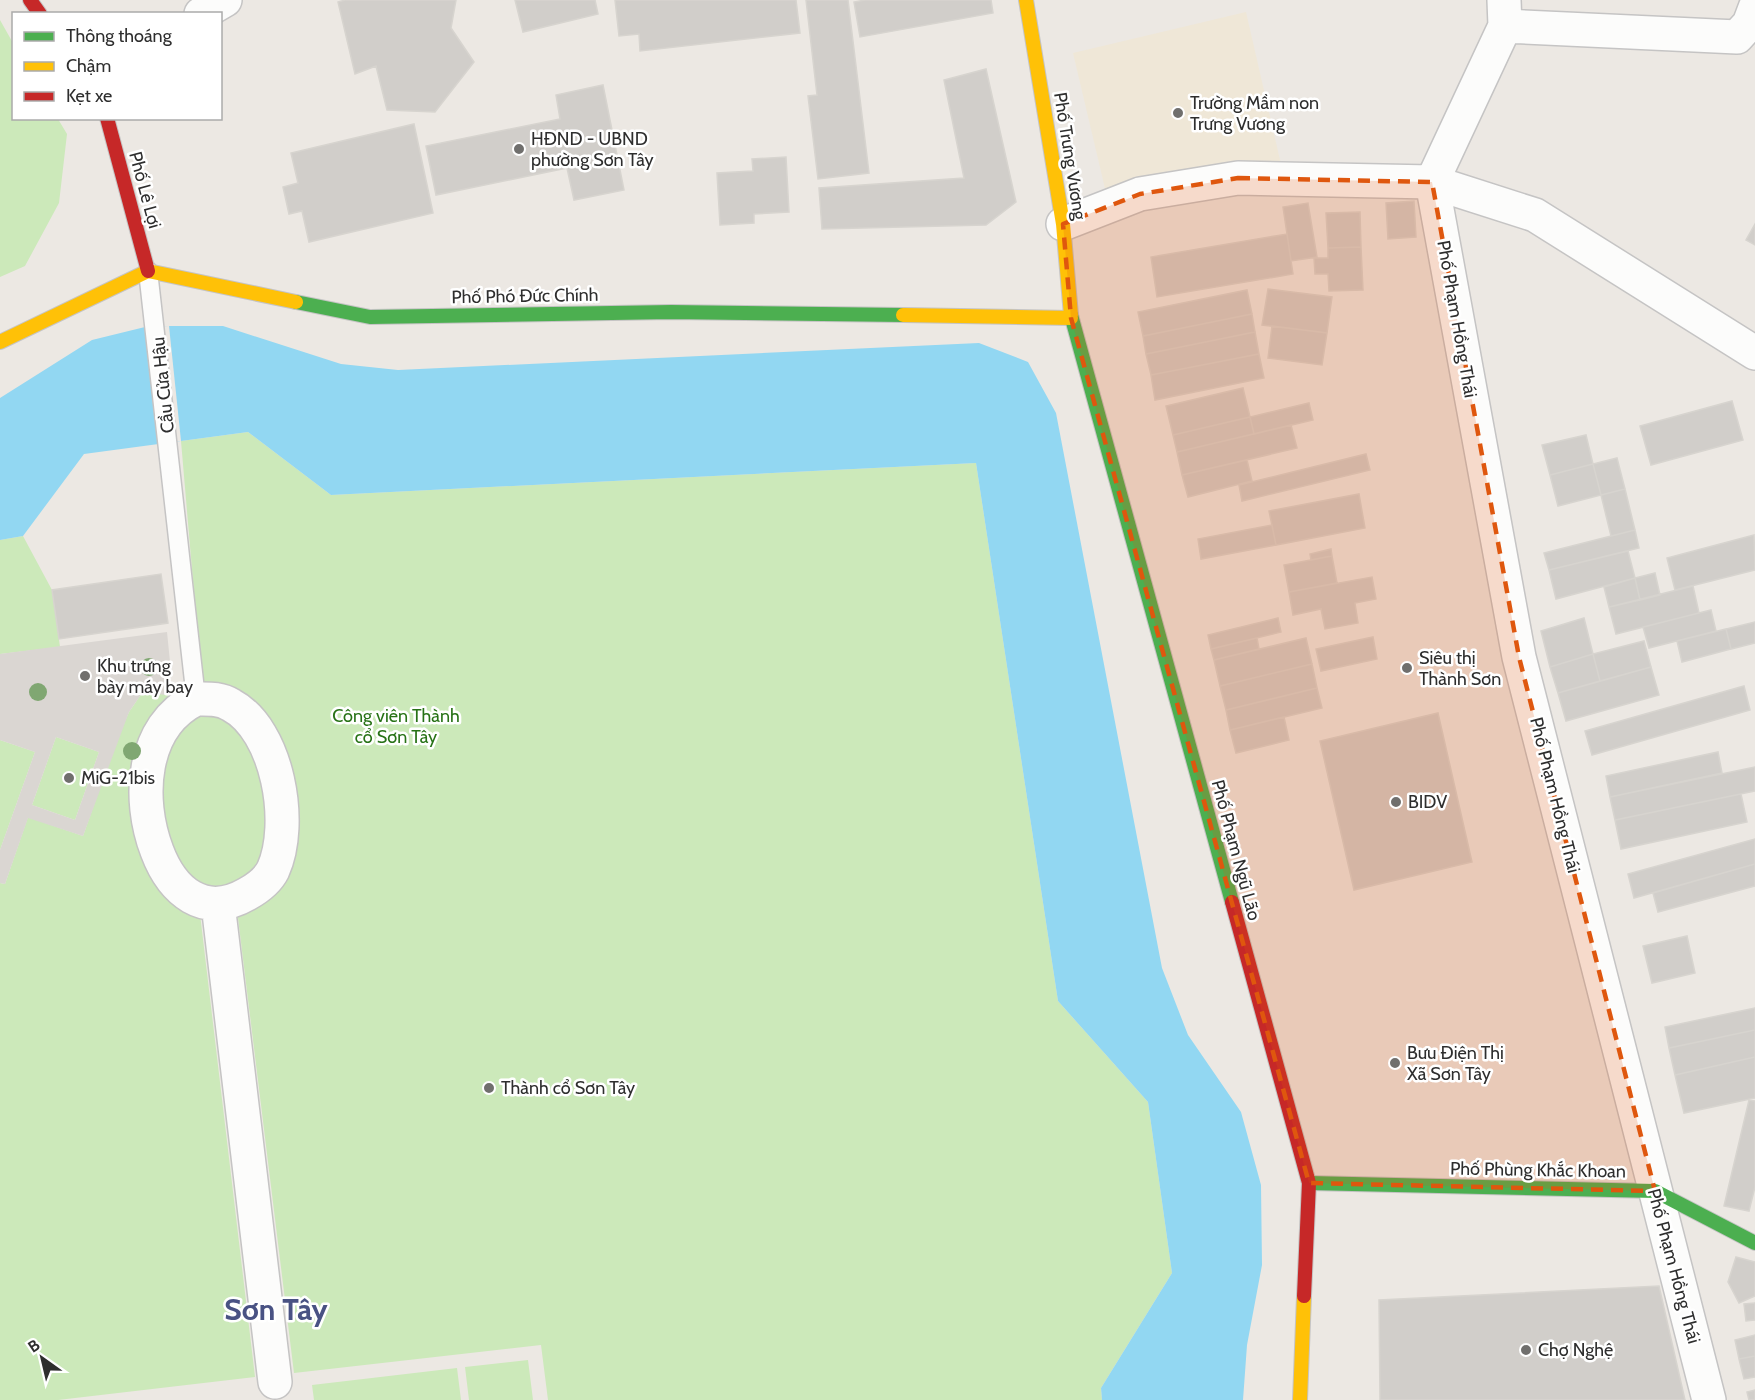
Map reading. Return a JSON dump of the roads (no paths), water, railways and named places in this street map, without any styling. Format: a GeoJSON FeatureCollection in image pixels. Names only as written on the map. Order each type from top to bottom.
{"type":"FeatureCollection","features":[{"type":"Feature","properties":{"kind":"main road","name":"Phố Trưng Vương"},"geometry":{"type":"LineString","coordinates":[[1026,0],[1063,224],[1071,318]]}},
{"type":"Feature","properties":{"kind":"main road","name":"Phố Lê Lợi"},"geometry":{"type":"LineString","coordinates":[[108,120],[148,271]]}},
{"type":"Feature","properties":{"kind":"main road","name":"Phố Phó Đức Chính"},"geometry":{"type":"LineString","coordinates":[[148,271],[370,317],[671,312],[1071,318]]}},
{"type":"Feature","properties":{"kind":"main road"},"geometry":{"type":"LineString","coordinates":[[0,342],[148,271]]}},
{"type":"Feature","properties":{"kind":"main road","name":"Phố Phạm Ngũ Lão"},"geometry":{"type":"LineString","coordinates":[[1071,318],[1309,1183],[1300,1400]]}},
{"type":"Feature","properties":{"kind":"main road","name":"Phố Phùng Khắc Khoan"},"geometry":{"type":"LineString","coordinates":[[1309,1183],[1655,1191],[1755,1243]]}},
{"type":"Feature","properties":{"kind":"street"},"geometry":{"type":"LineString","coordinates":[[204,12],[225,0]]}},
{"type":"Feature","properties":{"kind":"street"},"geometry":{"type":"LineString","coordinates":[[1432,182],[1504,13],[1737,37],[1749,24],[1755,9]]}},
{"type":"Feature","properties":{"kind":"street"},"geometry":{"type":"LineString","coordinates":[[1063,224],[1140,194],[1238,178],[1432,182],[1535,215],[1755,353]]}},
{"type":"Feature","properties":{"kind":"street","name":"Phố Phạm Hồng Thái"},"geometry":{"type":"LineString","coordinates":[[1432,182],[1519,657],[1709,1400]]}},
{"type":"Feature","properties":{"kind":"street"},"geometry":{"type":"LineString","coordinates":[[196,699],[216,699],[232,705],[247,719],[263,742],[277,776],[281,795],[279,850],[272,871],[257,888],[238,899],[218,904],[199,901],[183,892],[173,882],[158,854],[146,812],[147,777],[162,727],[179,707],[196,699]]}},
{"type":"Feature","properties":{"kind":"street"},"geometry":{"type":"LineString","coordinates":[[218,904],[275,1382]]}},
{"type":"Feature","properties":{"kind":"lane","name":"Cầu Cửa Hậu"},"geometry":{"type":"LineString","coordinates":[[148,271],[196,699]]}},
{"type":"Feature","properties":{"kind":"water"},"geometry":{"type":"Polygon","coordinates":[[[223,326],[341,364],[398,370],[979,343],[1028,362],[1056,413],[1162,968],[1188,1035],[1241,1112],[1261,1185],[1262,1265],[1247,1345],[1243,1400],[1102,1400],[1101,1388],[1172,1273],[1148,1102],[1058,1001],[976,463],[331,495],[248,432],[84,454],[23,536],[0,540],[0,398],[92,340],[145,327],[223,326]]]}},
{"type":"Feature","properties":{"kind":"place","name":"Trường Mầm non Trưng Vương"},"geometry":{"type":"Point","coordinates":[1178,113]}},
{"type":"Feature","properties":{"kind":"place","name":"HĐND - UBND phường Sơn Tây"},"geometry":{"type":"Point","coordinates":[519,149]}},
{"type":"Feature","properties":{"kind":"place","name":"Siêu thị Thành Sơn"},"geometry":{"type":"Point","coordinates":[1407,668]}},
{"type":"Feature","properties":{"kind":"place","name":"Khu trưng bày máy bay"},"geometry":{"type":"Point","coordinates":[85,676]}},
{"type":"Feature","properties":{"kind":"place","name":"MiG-21bis"},"geometry":{"type":"Point","coordinates":[69,778]}},
{"type":"Feature","properties":{"kind":"place","name":"BIDV"},"geometry":{"type":"Point","coordinates":[1396,802]}},
{"type":"Feature","properties":{"kind":"place","name":"Bưu Điện Thị Xã Sơn Tây"},"geometry":{"type":"Point","coordinates":[1395,1063]}},
{"type":"Feature","properties":{"kind":"place","name":"Thành cổ Sơn Tây"},"geometry":{"type":"Point","coordinates":[489,1088]}},
{"type":"Feature","properties":{"kind":"place","name":"Chợ Nghệ"},"geometry":{"type":"Point","coordinates":[1526,1350]}},
{"type":"Feature","properties":{"kind":"district","name":"Sơn Tây"},"geometry":{"type":"Point","coordinates":[276,1310]}},
{"type":"Feature","properties":{"kind":"park label","name":"Công viên Thành cổ Sơn Tây"},"geometry":{"type":"Point","coordinates":[396,726]}}]}
